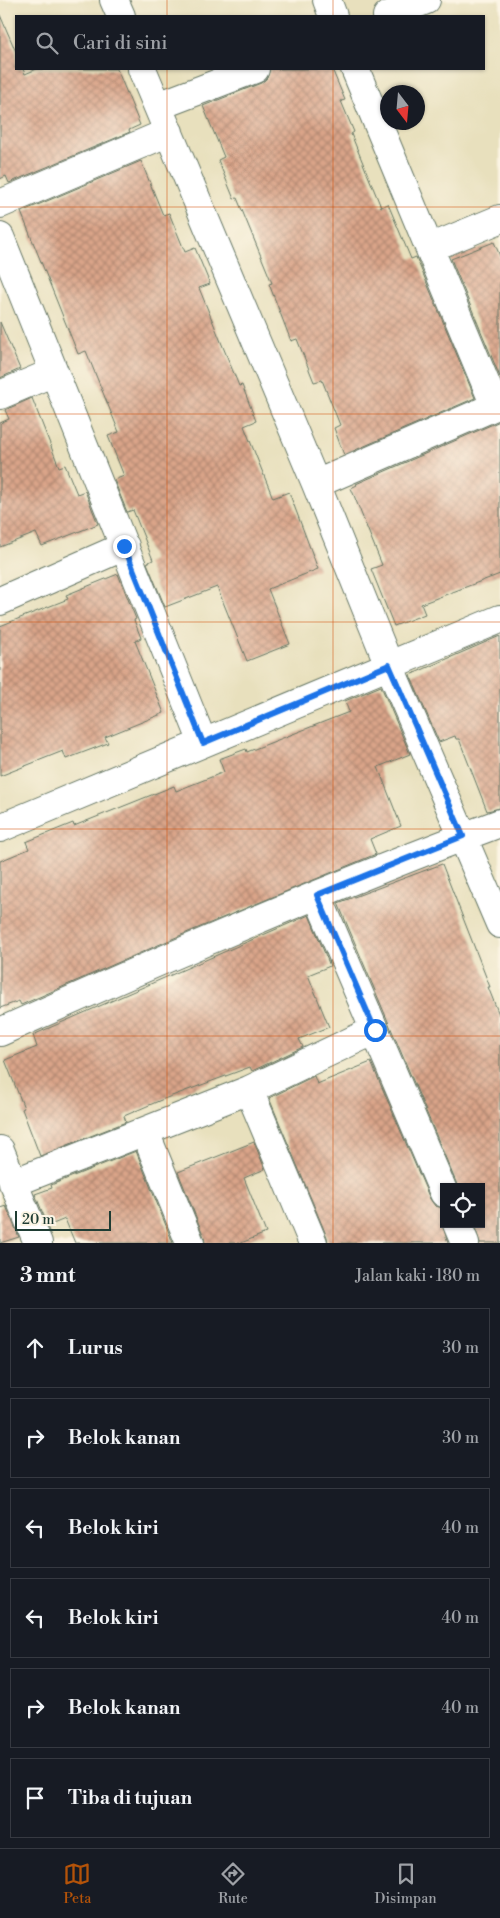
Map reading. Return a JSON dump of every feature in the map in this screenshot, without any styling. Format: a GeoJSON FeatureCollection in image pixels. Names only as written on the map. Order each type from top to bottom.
{"type":"FeatureCollection","features":[{"type":"Feature","properties":{"kind":"street"},"geometry":{"type":"LineString","coordinates":[[114,0],[121,15]]}},
{"type":"Feature","properties":{"kind":"street"},"geometry":{"type":"LineString","coordinates":[[327,0],[334,15]]}},
{"type":"Feature","properties":{"kind":"street"},"geometry":{"type":"LineString","coordinates":[[389,15],[426,0]]}},
{"type":"Feature","properties":{"kind":"street"},"geometry":{"type":"LineString","coordinates":[[142,70],[316,484],[389,665],[500,924]]}},
{"type":"Feature","properties":{"kind":"street"},"geometry":{"type":"LineString","coordinates":[[158,106],[252,70]]}},
{"type":"Feature","properties":{"kind":"street"},"geometry":{"type":"LineString","coordinates":[[316,484],[497,405],[355,70]]}},
{"type":"Feature","properties":{"kind":"street"},"geometry":{"type":"LineString","coordinates":[[0,204],[169,132]]}},
{"type":"Feature","properties":{"kind":"street"},"geometry":{"type":"LineString","coordinates":[[430,248],[500,219]]}},
{"type":"Feature","properties":{"kind":"street"},"geometry":{"type":"LineString","coordinates":[[0,237],[203,743]]}},
{"type":"Feature","properties":{"kind":"street"},"geometry":{"type":"LineString","coordinates":[[0,395],[54,372]]}},
{"type":"Feature","properties":{"kind":"street"},"geometry":{"type":"LineString","coordinates":[[0,602],[124,546]]}},
{"type":"Feature","properties":{"kind":"street"},"geometry":{"type":"LineString","coordinates":[[0,828],[500,619]]}},
{"type":"Feature","properties":{"kind":"street"},"geometry":{"type":"LineString","coordinates":[[0,1032],[117,979],[317,895],[500,823]]}},
{"type":"Feature","properties":{"kind":"street"},"geometry":{"type":"LineString","coordinates":[[317,895],[440,1183]]}},
{"type":"Feature","properties":{"kind":"street"},"geometry":{"type":"LineString","coordinates":[[13,1184],[249,1090],[375,1030]]}},
{"type":"Feature","properties":{"kind":"street"},"geometry":{"type":"LineString","coordinates":[[249,1090],[313,1243]]}},
{"type":"Feature","properties":{"kind":"street"},"geometry":{"type":"LineString","coordinates":[[145,1132],[190,1243]]}},
{"type":"Feature","properties":{"kind":"street"},"geometry":{"type":"LineString","coordinates":[[0,1150],[38,1243]]}},
{"type":"Feature","properties":{"kind":"street"},"geometry":{"type":"LineString","coordinates":[[459,1228],[465,1243]]}},
{"type":"Feature","properties":{"kind":"building"},"geometry":{"type":"Polygon","coordinates":[[[0,15],[15,50],[15,70],[23,70],[25,74],[35,70],[117,70],[140,125],[129,130],[130,132],[9,183],[6,176],[0,179],[0,15]]]}},
{"type":"Feature","properties":{"kind":"building"},"geometry":{"type":"Polygon","coordinates":[[[270,70],[332,70],[345,100],[341,101],[354,132],[351,134],[381,207],[388,204],[411,259],[416,257],[475,398],[344,455],[334,428],[340,425],[322,380],[314,382],[297,339],[291,341],[269,284],[272,283],[237,198],[234,199],[218,160],[224,157],[203,106],[261,83],[267,78],[270,70]]]}},
{"type":"Feature","properties":{"kind":"building"},"geometry":{"type":"Polygon","coordinates":[[[141,161],[163,215],[169,213],[185,252],[195,248],[210,284],[199,288],[239,386],[242,385],[256,421],[244,426],[273,498],[289,492],[318,569],[268,589],[290,644],[247,661],[217,587],[165,607],[147,563],[153,560],[133,510],[127,512],[114,480],[124,476],[108,436],[119,432],[86,351],[78,354],[21,212],[141,161]]]}},
{"type":"Feature","properties":{"kind":"building"},"geometry":{"type":"Polygon","coordinates":[[[494,242],[500,256],[500,377],[451,259],[494,242]]]}},
{"type":"Feature","properties":{"kind":"building"},"geometry":{"type":"Polygon","coordinates":[[[0,322],[20,369],[0,378],[0,322]]]}},
{"type":"Feature","properties":{"kind":"building"},"geometry":{"type":"Polygon","coordinates":[[[32,398],[59,467],[65,465],[77,494],[85,491],[98,524],[42,546],[36,533],[0,547],[0,423],[9,419],[5,410],[32,398]]]}},
{"type":"Feature","properties":{"kind":"building"},"geometry":{"type":"Polygon","coordinates":[[[500,421],[500,574],[421,604],[425,614],[394,626],[371,569],[382,565],[351,488],[356,484],[500,421]]]}},
{"type":"Feature","properties":{"kind":"building"},"geometry":{"type":"Polygon","coordinates":[[[118,574],[136,619],[134,620],[141,638],[135,641],[164,713],[105,737],[108,743],[66,759],[63,751],[0,776],[0,626],[68,599],[66,595],[118,574]]]}},
{"type":"Feature","properties":{"kind":"building"},"geometry":{"type":"Polygon","coordinates":[[[500,636],[500,808],[487,811],[459,739],[456,739],[455,736],[439,742],[410,675],[500,636]]]}},
{"type":"Feature","properties":{"kind":"building"},"geometry":{"type":"Polygon","coordinates":[[[381,686],[410,754],[378,767],[401,826],[370,839],[376,854],[179,936],[21,1005],[19,1001],[0,1008],[0,861],[29,849],[26,842],[73,823],[74,826],[174,786],[176,791],[224,772],[219,759],[246,749],[247,752],[349,712],[345,701],[381,686]]]}},
{"type":"Feature","properties":{"kind":"building"},"geometry":{"type":"Polygon","coordinates":[[[442,864],[500,1017],[500,1243],[480,1243],[475,1228],[485,1228],[485,1183],[456,1183],[338,903],[442,864]]]}},
{"type":"Feature","properties":{"kind":"building"},"geometry":{"type":"Polygon","coordinates":[[[309,915],[330,966],[308,975],[329,1027],[299,1039],[303,1047],[252,1071],[250,1067],[161,1100],[124,1116],[126,1122],[40,1156],[5,1060],[37,1047],[33,1035],[309,915]]]}},
{"type":"Feature","properties":{"kind":"building"},"geometry":{"type":"Polygon","coordinates":[[[371,1062],[430,1199],[435,1206],[440,1207],[440,1228],[444,1228],[448,1243],[328,1243],[269,1098],[314,1076],[317,1084],[371,1062]]]}},
{"type":"Feature","properties":{"kind":"building"},"geometry":{"type":"Polygon","coordinates":[[[254,1142],[265,1169],[244,1178],[266,1233],[241,1243],[205,1243],[178,1172],[254,1142]]]}},
{"type":"Feature","properties":{"kind":"building"},"geometry":{"type":"Polygon","coordinates":[[[136,1151],[173,1243],[75,1243],[65,1219],[48,1226],[35,1194],[52,1188],[51,1185],[136,1151]]]}},
{"type":"Feature","properties":{"kind":"building"},"geometry":{"type":"Polygon","coordinates":[[[6,1206],[19,1237],[0,1243],[0,1208],[6,1206]]]}},
{"type":"Feature","properties":{"kind":"route"},"geometry":{"type":"LineString","coordinates":[[124,546],[203,743],[389,665],[463,836],[317,895],[375,1030]]}}]}
